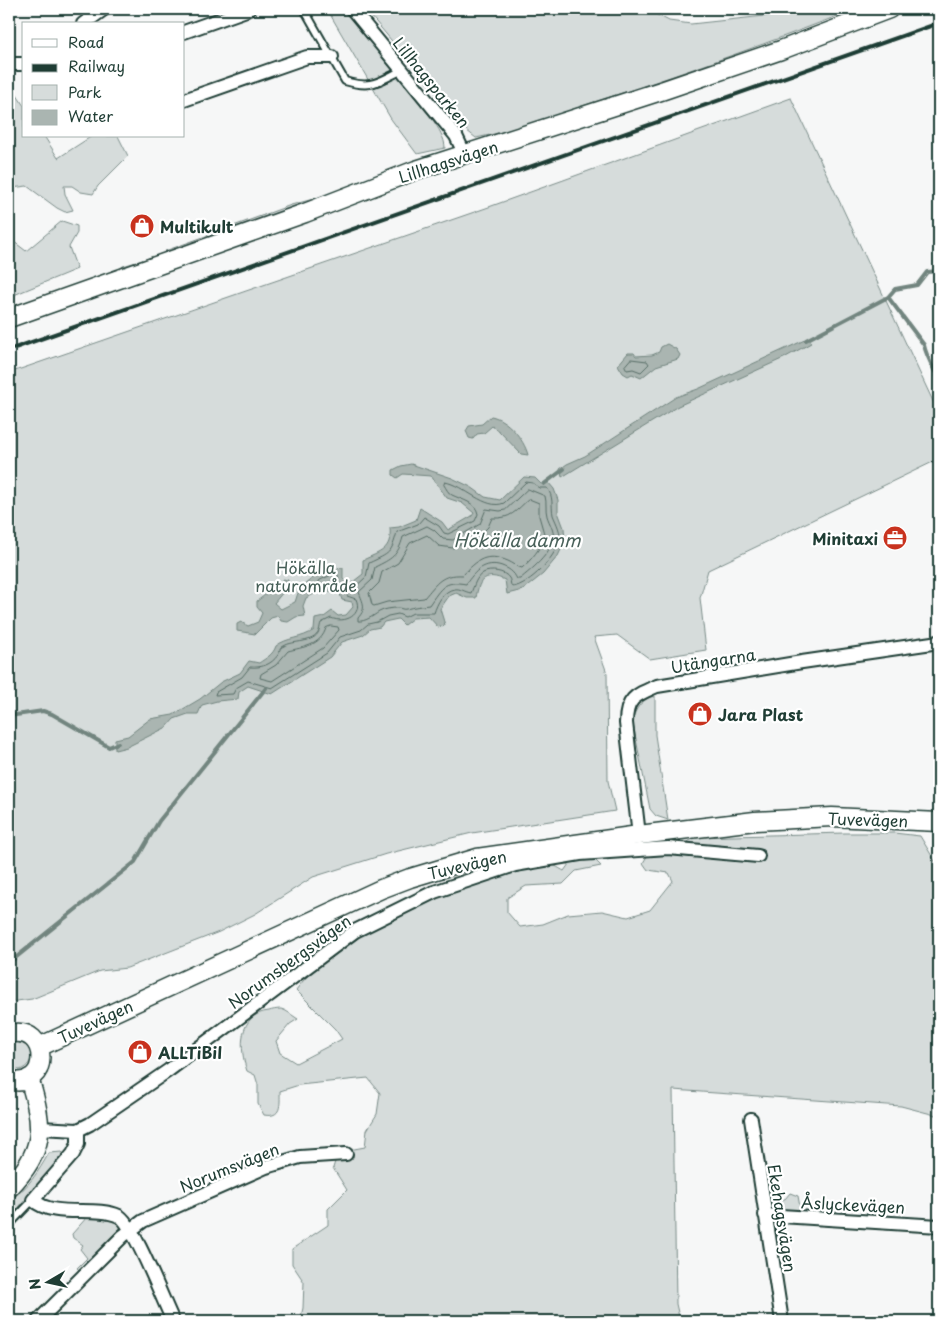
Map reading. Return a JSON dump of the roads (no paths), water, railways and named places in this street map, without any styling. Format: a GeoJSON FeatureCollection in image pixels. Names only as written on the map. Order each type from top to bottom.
{"type":"FeatureCollection","features":[{"type":"Feature","properties":{"kind":"street"},"geometry":{"type":"LineString","coordinates":[[86,22],[104,9]]}},
{"type":"Feature","properties":{"kind":"street"},"geometry":{"type":"LineString","coordinates":[[185,32],[249,9]]}},
{"type":"Feature","properties":{"kind":"street","name":"Lillhagsparken"},"geometry":{"type":"LineString","coordinates":[[352,9],[456,136],[466,155]]}},
{"type":"Feature","properties":{"kind":"street","name":"Lillhagsvägen"},"geometry":{"type":"LineString","coordinates":[[9,318],[305,213],[416,170],[664,90],[780,50],[889,9]]}},
{"type":"Feature","properties":{"kind":"street"},"geometry":{"type":"LineString","coordinates":[[185,100],[307,57],[332,56]]}},
{"type":"Feature","properties":{"kind":"street"},"geometry":{"type":"LineString","coordinates":[[9,62],[12,64],[22,64]]}},
{"type":"Feature","properties":{"kind":"street","name":"Utängarna"},"geometry":{"type":"LineString","coordinates":[[639,835],[626,723],[629,704],[632,698],[638,694],[657,686],[939,642]]}},
{"type":"Feature","properties":{"kind":"street","name":"Tuvevägen"},"geometry":{"type":"LineString","coordinates":[[39,1047],[372,893],[410,878],[477,858],[755,821],[832,817],[936,823]]}},
{"type":"Feature","properties":{"kind":"street","name":"Norumsbergsvägen"},"geometry":{"type":"LineString","coordinates":[[78,1130],[111,1111],[169,1070],[355,932],[434,892],[515,865],[580,854],[668,848],[758,856]]}},
{"type":"Feature","properties":{"kind":"street","name":"Tuvevägen"},"geometry":{"type":"LineString","coordinates":[[9,1034],[26,1034],[39,1047],[41,1053],[40,1064],[29,1078]]}},
{"type":"Feature","properties":{"kind":"street"},"geometry":{"type":"LineString","coordinates":[[9,1080],[18,1082],[29,1078],[39,1115],[40,1128],[34,1155],[22,1174],[9,1188]]}},
{"type":"Feature","properties":{"kind":"street","name":"Ekehagsvägen"},"geometry":{"type":"LineString","coordinates":[[751,1120],[782,1321]]}},
{"type":"Feature","properties":{"kind":"street"},"geometry":{"type":"LineString","coordinates":[[40,1128],[78,1130],[78,1144],[73,1154],[33,1200],[43,1208],[119,1216],[127,1222],[173,1321]]}},
{"type":"Feature","properties":{"kind":"street","name":"Norumsvägen"},"geometry":{"type":"LineString","coordinates":[[38,1321],[130,1229],[143,1221],[266,1166],[300,1157],[346,1154]]}},
{"type":"Feature","properties":{"kind":"street","name":"Åslyckevägen"},"geometry":{"type":"LineString","coordinates":[[765,1215],[939,1226]]}},
{"type":"Feature","properties":{"kind":"lane"},"geometry":{"type":"LineString","coordinates":[[304,9],[346,81],[368,86],[401,71]]}},
{"type":"Feature","properties":{"kind":"lane"},"geometry":{"type":"LineString","coordinates":[[10,1224],[33,1200]]}},
{"type":"Feature","properties":{"kind":"water"},"geometry":{"type":"Polygon","coordinates":[[[809,338],[811,343],[784,358],[678,406],[562,477],[560,469],[567,464],[585,456],[676,397],[698,389],[809,338]]]}},
{"type":"Feature","properties":{"kind":"water"},"geometry":{"type":"Polygon","coordinates":[[[667,344],[676,349],[680,355],[678,359],[656,366],[641,378],[632,374],[628,376],[623,373],[618,365],[628,353],[634,353],[636,356],[652,355],[659,352],[661,347],[667,344]]]}},
{"type":"Feature","properties":{"kind":"water"},"geometry":{"type":"Polygon","coordinates":[[[491,416],[509,425],[519,436],[528,455],[521,454],[492,426],[484,433],[477,434],[473,439],[469,438],[466,431],[469,426],[482,424],[491,416]]]}},
{"type":"Feature","properties":{"kind":"water","name":"Hökälla damm"},"geometry":{"type":"Polygon","coordinates":[[[411,464],[452,478],[471,487],[485,497],[500,500],[524,477],[535,478],[541,484],[548,482],[554,489],[558,500],[558,512],[564,528],[565,541],[558,556],[543,574],[523,590],[507,594],[505,580],[488,577],[481,581],[476,598],[467,598],[456,593],[449,596],[440,609],[445,625],[438,627],[429,617],[413,618],[404,625],[398,619],[384,622],[380,627],[370,629],[363,635],[342,642],[330,657],[272,694],[248,686],[239,692],[238,699],[202,705],[198,714],[188,714],[174,719],[167,727],[127,747],[115,750],[115,739],[128,736],[150,719],[173,715],[200,699],[221,682],[240,673],[249,661],[259,663],[271,654],[280,643],[314,630],[315,619],[324,617],[332,611],[338,616],[346,615],[353,607],[352,602],[342,600],[339,591],[330,592],[322,590],[306,598],[303,606],[305,616],[296,617],[288,622],[281,621],[278,616],[271,618],[255,634],[237,631],[237,624],[241,622],[248,626],[258,622],[262,613],[257,607],[257,601],[283,579],[288,580],[287,586],[274,603],[281,609],[295,602],[300,590],[306,583],[326,572],[343,568],[343,579],[349,585],[363,574],[363,560],[380,552],[387,546],[390,528],[399,527],[416,520],[420,508],[442,522],[448,530],[472,516],[474,513],[462,503],[447,498],[431,476],[403,474],[397,478],[393,475],[393,470],[411,464]]]}},
{"type":"Feature","properties":{"kind":"waterway"},"geometry":{"type":"LineString","coordinates":[[806,340],[888,297],[895,289],[917,285],[927,272],[939,271]]}},
{"type":"Feature","properties":{"kind":"waterway"},"geometry":{"type":"LineString","coordinates":[[888,297],[924,345],[939,380]]}},
{"type":"Feature","properties":{"kind":"waterway"},"geometry":{"type":"LineString","coordinates":[[544,484],[564,469]]}},
{"type":"Feature","properties":{"kind":"waterway"},"geometry":{"type":"LineString","coordinates":[[9,963],[135,862],[159,821],[266,688]]}},
{"type":"Feature","properties":{"kind":"waterway"},"geometry":{"type":"LineString","coordinates":[[9,716],[43,711],[52,714],[109,747],[118,743]]}},
{"type":"Feature","properties":{"kind":"railway"},"geometry":{"type":"LineString","coordinates":[[9,350],[939,23]]}},
{"type":"Feature","properties":{"kind":"place","name":"Multikult"},"geometry":{"type":"Point","coordinates":[142,226]}},
{"type":"Feature","properties":{"kind":"place","name":"Minitaxi"},"geometry":{"type":"Point","coordinates":[895,538]}},
{"type":"Feature","properties":{"kind":"place","name":"Jara Plast"},"geometry":{"type":"Point","coordinates":[700,714]}},
{"type":"Feature","properties":{"kind":"place","name":"ALLTiBil"},"geometry":{"type":"Point","coordinates":[140,1052]}},
{"type":"Feature","properties":{"kind":"park label","name":"Hökälla naturområde"},"geometry":{"type":"Point","coordinates":[306,576]}}]}
